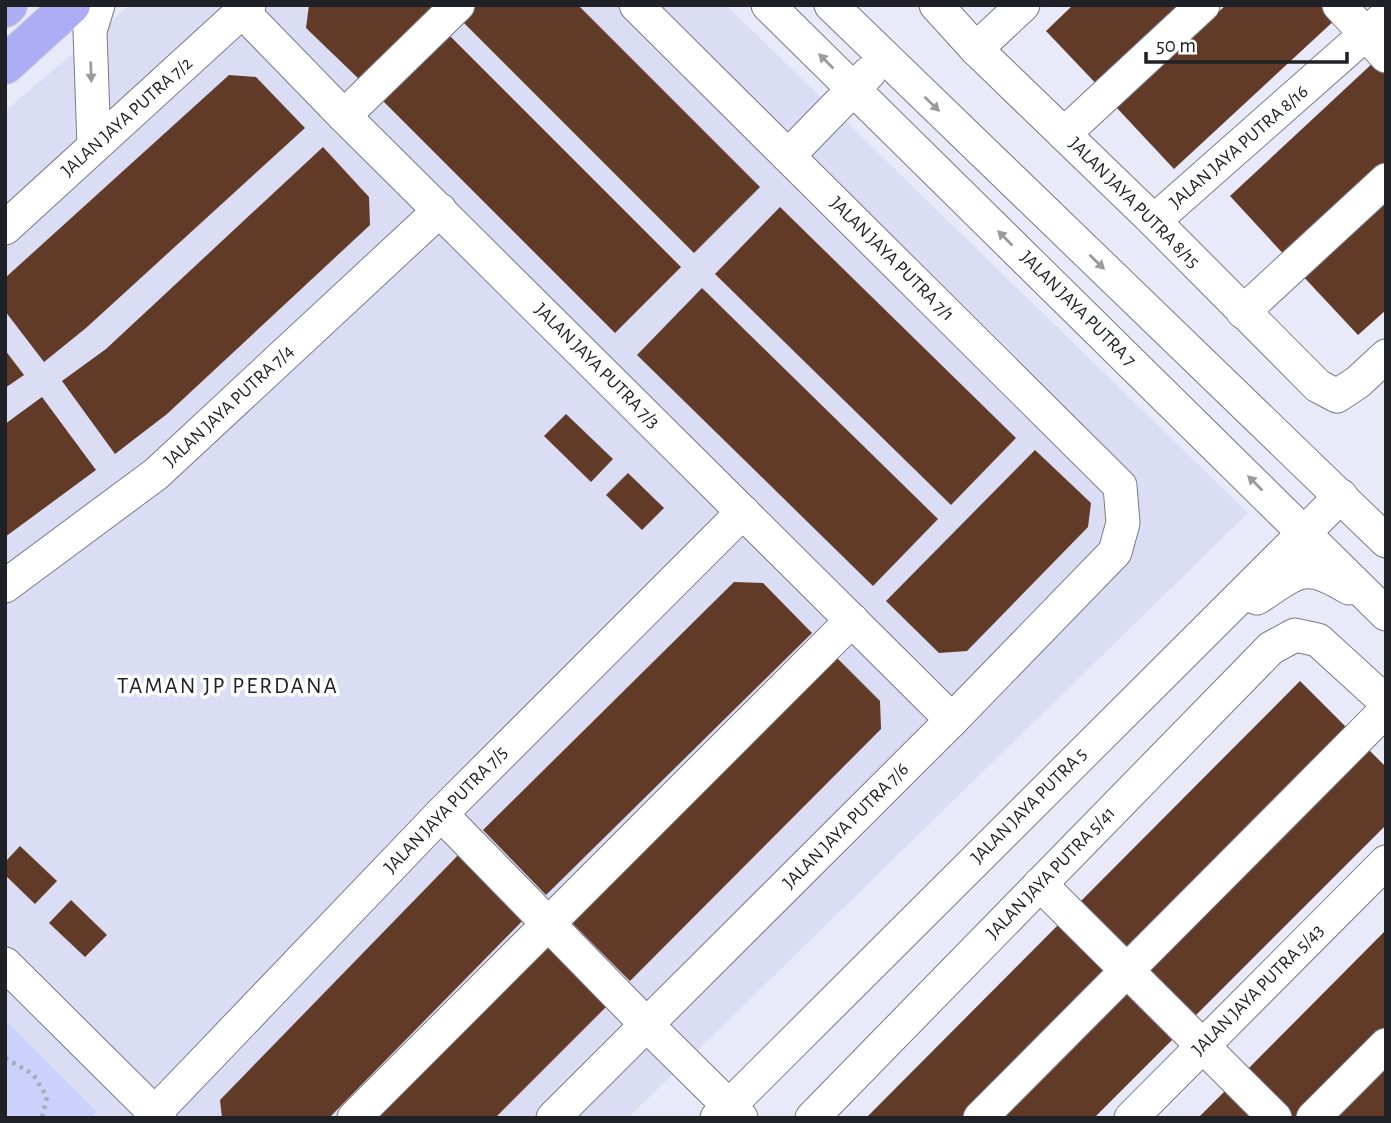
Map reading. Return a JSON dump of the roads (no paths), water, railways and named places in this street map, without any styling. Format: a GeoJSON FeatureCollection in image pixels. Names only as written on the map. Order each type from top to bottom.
{"type":"FeatureCollection","features":[{"type":"Feature","properties":{"kind":"main road"},"geometry":{"type":"LineString","coordinates":[[5,65],[71,5]]}},
{"type":"Feature","properties":{"kind":"street"},"geometry":{"type":"LineString","coordinates":[[94,146],[90,31],[98,5]]}},
{"type":"Feature","properties":{"kind":"street"},"geometry":{"type":"LineString","coordinates":[[344,116],[458,5]]}},
{"type":"Feature","properties":{"kind":"street","name":"JALAN JAYA PUTRA 7/1"},"geometry":{"type":"LineString","coordinates":[[636,5],[1120,486],[1123,523]]}},
{"type":"Feature","properties":{"kind":"street","name":"JALAN JAYA PUTRA 7"},"geometry":{"type":"LineString","coordinates":[[768,5],[1383,611]]}},
{"type":"Feature","properties":{"kind":"street"},"geometry":{"type":"LineString","coordinates":[[831,5],[1386,541]]}},
{"type":"Feature","properties":{"kind":"street","name":"JALAN JAYA PUTRA 8/15"},"geometry":{"type":"LineString","coordinates":[[936,5],[976,49],[1154,221],[1318,386],[1337,396],[1358,382],[1386,356]]}},
{"type":"Feature","properties":{"kind":"street"},"geometry":{"type":"LineString","coordinates":[[976,49],[1023,5]]}},
{"type":"Feature","properties":{"kind":"street"},"geometry":{"type":"LineString","coordinates":[[1064,134],[1203,5]]}},
{"type":"Feature","properties":{"kind":"street"},"geometry":{"type":"LineString","coordinates":[[1339,5],[1379,35]]}},
{"type":"Feature","properties":{"kind":"street","name":"JALAN JAYA PUTRA 7/2"},"geometry":{"type":"LineString","coordinates":[[5,228],[246,8]]}},
{"type":"Feature","properties":{"kind":"street","name":"JALAN JAYA PUTRA 7/3"},"geometry":{"type":"LineString","coordinates":[[246,8],[344,116],[952,720]]}},
{"type":"Feature","properties":{"kind":"street","name":"JALAN JAYA PUTRA 8/16"},"geometry":{"type":"LineString","coordinates":[[1154,221],[1379,35]]}},
{"type":"Feature","properties":{"kind":"street"},"geometry":{"type":"LineString","coordinates":[[796,163],[890,64]]}},
{"type":"Feature","properties":{"kind":"street"},"geometry":{"type":"LineString","coordinates":[[1243,312],[1386,180]]}},
{"type":"Feature","properties":{"kind":"street","name":"JALAN JAYA PUTRA 7/4"},"geometry":{"type":"LineString","coordinates":[[5,586],[156,474],[440,210]]}},
{"type":"Feature","properties":{"kind":"street","name":"JALAN JAYA PUTRA 5"},"geometry":{"type":"LineString","coordinates":[[729,1114],[1199,636],[1341,496]]}},
{"type":"Feature","properties":{"kind":"street","name":"JALAN JAYA PUTRA 7/5"},"geometry":{"type":"LineString","coordinates":[[155,1116],[441,814],[743,512]]}},
{"type":"Feature","properties":{"kind":"street","name":"JALAN JAYA PUTRA 7/6"},"geometry":{"type":"LineString","coordinates":[[553,1118],[952,720],[1115,552],[1123,523]]}},
{"type":"Feature","properties":{"kind":"street"},"geometry":{"type":"LineString","coordinates":[[1199,636],[1293,575],[1310,570],[1326,574],[1383,611]]}},
{"type":"Feature","properties":{"kind":"street"},"geometry":{"type":"LineString","coordinates":[[354,1118],[852,620]]}},
{"type":"Feature","properties":{"kind":"street","name":"JALAN JAYA PUTRA 5/41"},"geometry":{"type":"LineString","coordinates":[[812,1118],[1271,648],[1295,635],[1318,640],[1386,702]]}},
{"type":"Feature","properties":{"kind":"street"},"geometry":{"type":"LineString","coordinates":[[980,1118],[1386,710]]}},
{"type":"Feature","properties":{"kind":"street"},"geometry":{"type":"LineString","coordinates":[[441,814],[647,1025],[729,1114]]}},
{"type":"Feature","properties":{"kind":"street","name":"JALAN JAYA PUTRA 5/43"},"geometry":{"type":"LineString","coordinates":[[1131,1118],[1386,862]]}},
{"type":"Feature","properties":{"kind":"street"},"geometry":{"type":"LineString","coordinates":[[1040,884],[1275,1118]]}},
{"type":"Feature","properties":{"kind":"street"},"geometry":{"type":"LineString","coordinates":[[5,964],[155,1116]]}},
{"type":"Feature","properties":{"kind":"street"},"geometry":{"type":"LineString","coordinates":[[1313,1118],[1386,1045]]}},
{"type":"Feature","properties":{"kind":"district","name":"TAMAN JP PERDANA"},"geometry":{"type":"Point","coordinates":[228,686]}}]}
